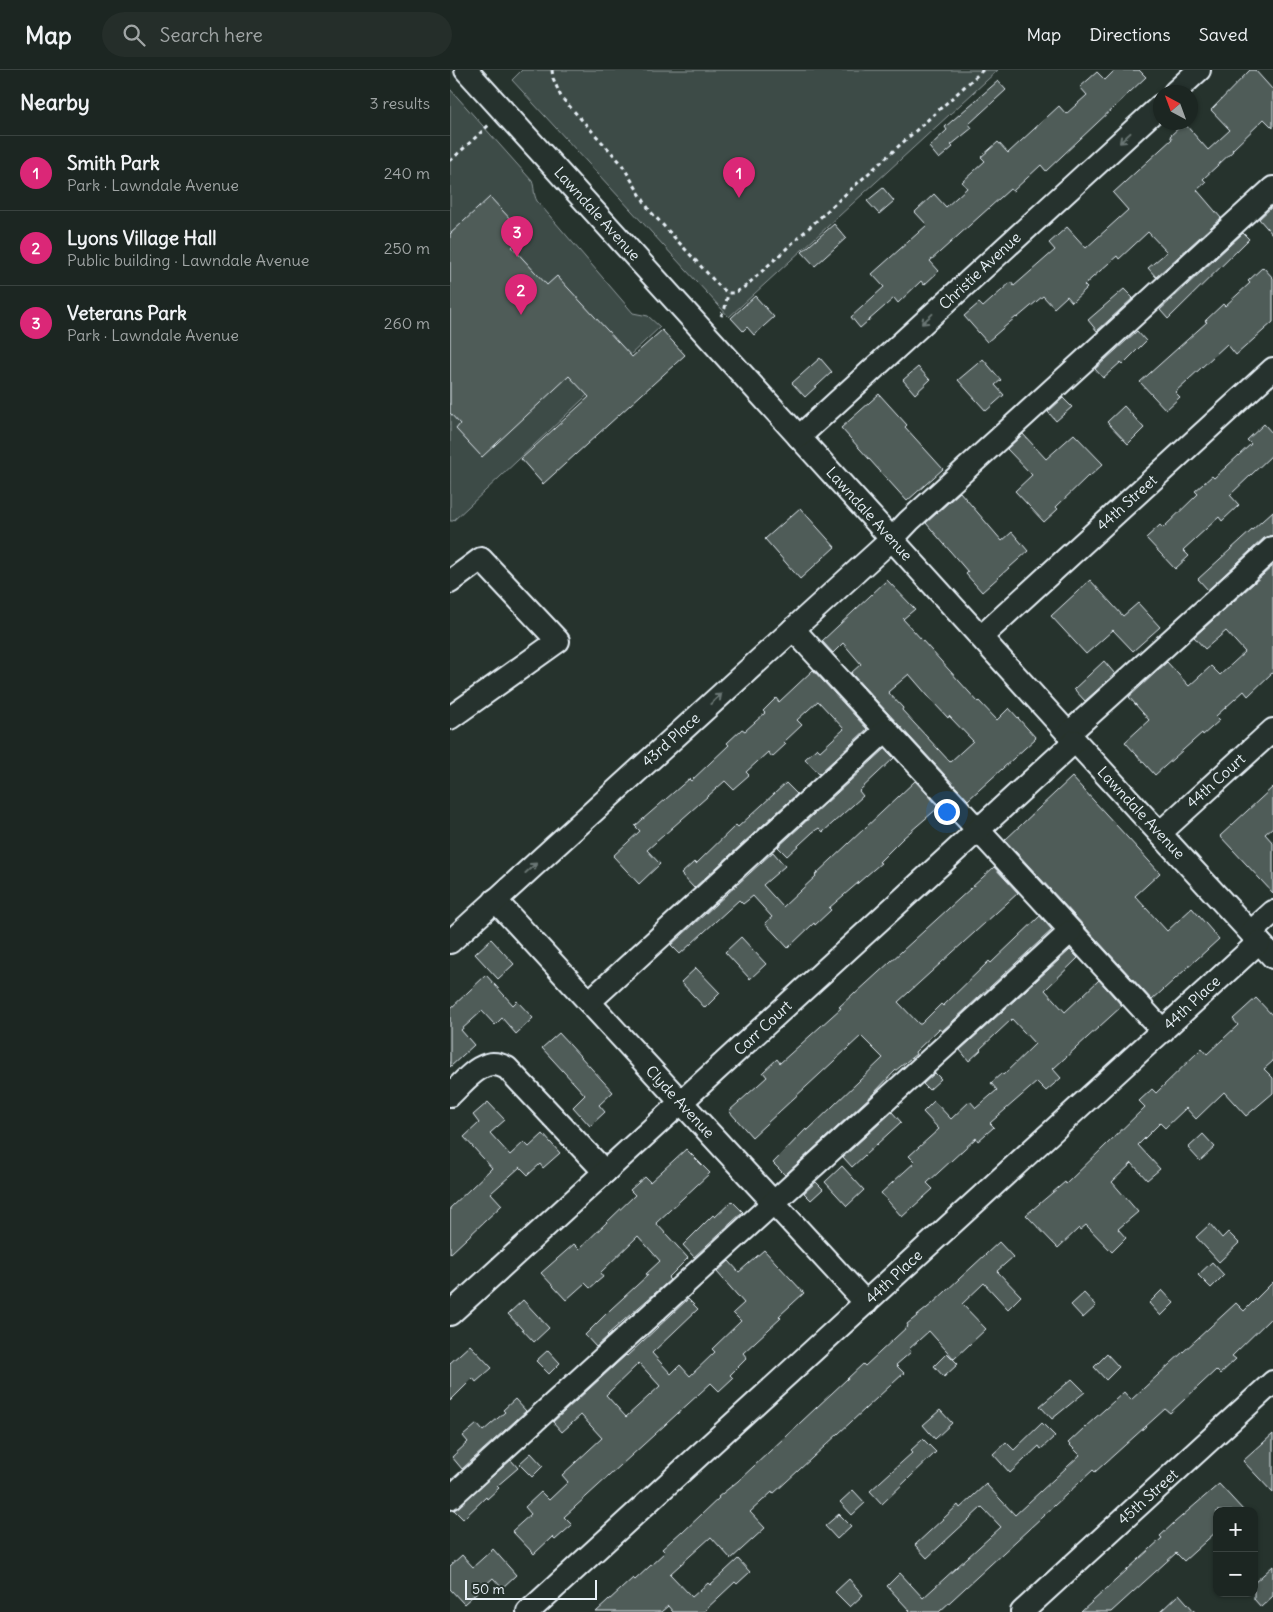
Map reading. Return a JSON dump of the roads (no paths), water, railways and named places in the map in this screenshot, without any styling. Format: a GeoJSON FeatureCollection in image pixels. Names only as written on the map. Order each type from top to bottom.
{"type":"FeatureCollection","features":[{"type":"Feature","properties":{"kind":"street"},"geometry":{"type":"LineString","coordinates":[[1183,85],[1199,70]]}},
{"type":"Feature","properties":{"kind":"street","name":"Lawndale Avenue"},"geometry":{"type":"LineString","coordinates":[[472,72],[504,112],[1261,944]]}},
{"type":"Feature","properties":{"kind":"street","name":"Christie Avenue"},"geometry":{"type":"LineString","coordinates":[[799,437],[1153,112]]}},
{"type":"Feature","properties":{"kind":"street","name":"43rd Place"},"geometry":{"type":"LineString","coordinates":[[450,942],[1273,188]]}},
{"type":"Feature","properties":{"kind":"street","name":"44th Street"},"geometry":{"type":"LineString","coordinates":[[981,637],[1273,369]]}},
{"type":"Feature","properties":{"kind":"street","name":"Carr Court"},"geometry":{"type":"LineString","coordinates":[[450,1314],[978,830],[1072,737],[1273,548]]}},
{"type":"Feature","properties":{"kind":"street"},"geometry":{"type":"LineString","coordinates":[[450,582],[481,559],[558,641],[450,718]]}},
{"type":"Feature","properties":{"kind":"street"},"geometry":{"type":"LineString","coordinates":[[793,628],[1070,932],[1163,1030]]}},
{"type":"Feature","properties":{"kind":"street"},"geometry":{"type":"LineString","coordinates":[[589,1002],[886,730]]}},
{"type":"Feature","properties":{"kind":"street","name":"44th Court"},"geometry":{"type":"LineString","coordinates":[[1160,833],[1273,730]]}},
{"type":"Feature","properties":{"kind":"street","name":"Clyde Avenue"},"geometry":{"type":"LineString","coordinates":[[495,900],[866,1303]]}},
{"type":"Feature","properties":{"kind":"street","name":"44th Place"},"geometry":{"type":"LineString","coordinates":[[528,1612],[1163,1030],[1261,944],[1273,912]]}},
{"type":"Feature","properties":{"kind":"street"},"geometry":{"type":"LineString","coordinates":[[450,1498],[1070,932]]}},
{"type":"Feature","properties":{"kind":"street"},"geometry":{"type":"LineString","coordinates":[[450,1095],[488,1064],[507,1068],[605,1172]]}},
{"type":"Feature","properties":{"kind":"street","name":"45th Street"},"geometry":{"type":"LineString","coordinates":[[1022,1612],[1273,1382]]}},
{"type":"Feature","properties":{"kind":"place","name":"Smith Park"},"geometry":{"type":"Point","coordinates":[739,198]}},
{"type":"Feature","properties":{"kind":"place","name":"Veterans Park"},"geometry":{"type":"Point","coordinates":[517,257]}},
{"type":"Feature","properties":{"kind":"place","name":"Lyons Village Hall"},"geometry":{"type":"Point","coordinates":[521,315]}}]}
